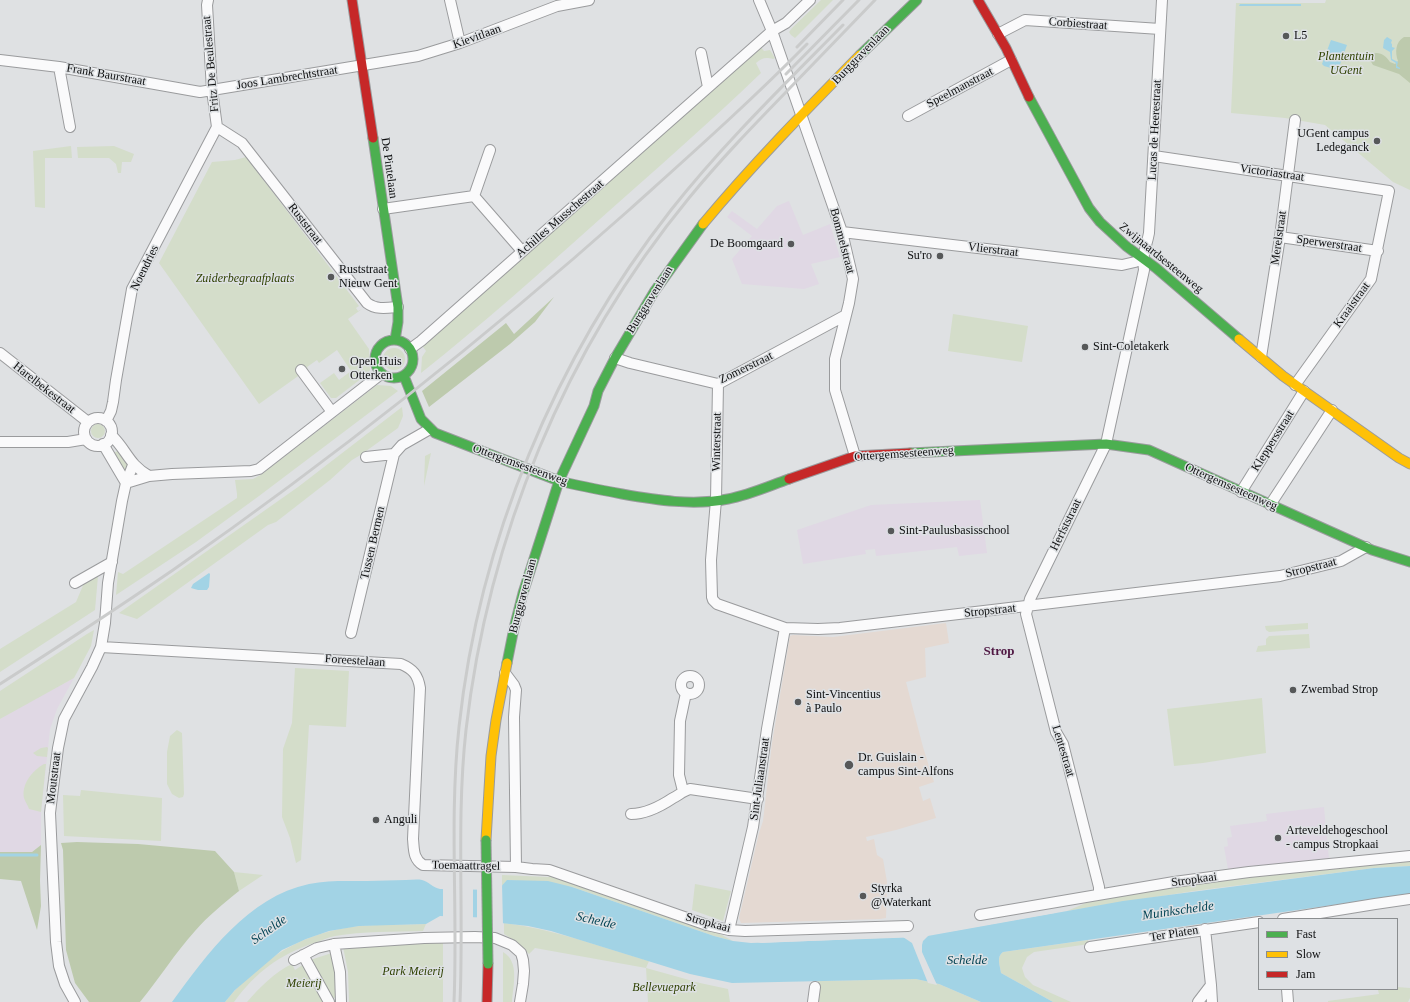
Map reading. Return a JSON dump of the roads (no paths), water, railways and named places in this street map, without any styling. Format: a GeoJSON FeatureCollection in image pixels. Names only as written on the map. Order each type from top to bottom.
{"type":"FeatureCollection","features":[{"type":"Feature","properties":{"kind":"street","name":"Fritz De Beulestraat"},"geometry":{"type":"LineString","coordinates":[[208,0],[207,5],[212,90],[217,127]]}},
{"type":"Feature","properties":{"kind":"street","name":"De Pintelaan"},"geometry":{"type":"LineString","coordinates":[[352,0],[398,307],[398,322],[395,340]]}},
{"type":"Feature","properties":{"kind":"street"},"geometry":{"type":"LineString","coordinates":[[450,0],[460,43]]}},
{"type":"Feature","properties":{"kind":"street","name":"Kievitlaan"},"geometry":{"type":"LineString","coordinates":[[362,66],[418,56],[460,43],[556,3],[589,0]]}},
{"type":"Feature","properties":{"kind":"street","name":"Bommelstraat"},"geometry":{"type":"LineString","coordinates":[[758,0],[772,31],[842,232],[853,279],[836,359],[835,390],[855,456]]}},
{"type":"Feature","properties":{"kind":"street","name":"Achilles Musschestraat"},"geometry":{"type":"LineString","coordinates":[[410,349],[772,31],[786,23],[810,0]]}},
{"type":"Feature","properties":{"kind":"street","name":"Burggravenlaan"},"geometry":{"type":"LineString","coordinates":[[487,1002],[488,906],[486,840],[491,756],[496,720],[522,593],[559,481],[594,406],[598,391],[615,358],[654,292],[698,230],[727,195],[801,115],[892,22],[917,0]]}},
{"type":"Feature","properties":{"kind":"street","name":"Zwijnaardsesteenweg"},"geometry":{"type":"LineString","coordinates":[[978,0],[998,34],[1022,84],[1089,208],[1107,229],[1142,259],[1156,268],[1294,385],[1399,458],[1410,464]]}},
{"type":"Feature","properties":{"kind":"street","name":"Lucas de Heerestraat"},"geometry":{"type":"LineString","coordinates":[[1106,444],[1144,270],[1142,259],[1144,247],[1148,241],[1162,0]]}},
{"type":"Feature","properties":{"kind":"street","name":"Corbiestraat"},"geometry":{"type":"LineString","coordinates":[[998,34],[1024,20],[1160,29]]}},
{"type":"Feature","properties":{"kind":"street"},"geometry":{"type":"LineString","coordinates":[[701,53],[708,87]]}},
{"type":"Feature","properties":{"kind":"street","name":"Frank Baurstraat"},"geometry":{"type":"LineString","coordinates":[[0,60],[59,67],[200,92],[212,90]]}},
{"type":"Feature","properties":{"kind":"street","name":"Speelmanstraat"},"geometry":{"type":"LineString","coordinates":[[908,116],[1011,60]]}},
{"type":"Feature","properties":{"kind":"street","name":"Joos Lambrechtstraat"},"geometry":{"type":"LineString","coordinates":[[212,90],[362,66]]}},
{"type":"Feature","properties":{"kind":"street"},"geometry":{"type":"LineString","coordinates":[[59,67],[70,127]]}},
{"type":"Feature","properties":{"kind":"street","name":"Merelstraat"},"geometry":{"type":"LineString","coordinates":[[1261,357],[1280,237],[1295,120]]}},
{"type":"Feature","properties":{"kind":"street","name":"Ruststraat"},"geometry":{"type":"LineString","coordinates":[[217,127],[242,143],[367,303],[372,307],[378,308],[398,307]]}},
{"type":"Feature","properties":{"kind":"street","name":"Noendries"},"geometry":{"type":"LineString","coordinates":[[106,421],[114,402],[116,380],[132,289],[217,127]]}},
{"type":"Feature","properties":{"kind":"street"},"geometry":{"type":"LineString","coordinates":[[474,196],[490,150]]}},
{"type":"Feature","properties":{"kind":"street","name":"Victoriastraat"},"geometry":{"type":"LineString","coordinates":[[1154,156],[1390,191]]}},
{"type":"Feature","properties":{"kind":"street","name":"Kraaistraat"},"geometry":{"type":"LineString","coordinates":[[1294,385],[1371,278],[1390,191]]}},
{"type":"Feature","properties":{"kind":"street"},"geometry":{"type":"LineString","coordinates":[[383,209],[474,196]]}},
{"type":"Feature","properties":{"kind":"street"},"geometry":{"type":"LineString","coordinates":[[474,196],[522,251]]}},
{"type":"Feature","properties":{"kind":"street","name":"Vlierstraat"},"geometry":{"type":"LineString","coordinates":[[842,232],[1122,265],[1142,259]]}},
{"type":"Feature","properties":{"kind":"street","name":"Sperwerstraat"},"geometry":{"type":"LineString","coordinates":[[1280,237],[1378,251]]}},
{"type":"Feature","properties":{"kind":"street","name":"Zomerstraat"},"geometry":{"type":"LineString","coordinates":[[615,358],[718,384],[846,315]]}},
{"type":"Feature","properties":{"kind":"street"},"geometry":{"type":"LineString","coordinates":[[395,340],[401,341],[410,349],[413,363],[410,371],[404,376],[392,378],[381,374],[376,366],[375,356],[382,344],[395,340]]}},
{"type":"Feature","properties":{"kind":"street","name":"Harelbekestraat"},"geometry":{"type":"LineString","coordinates":[[0,353],[88,422]]}},
{"type":"Feature","properties":{"kind":"street"},"geometry":{"type":"LineString","coordinates":[[301,370],[332,412]]}},
{"type":"Feature","properties":{"kind":"street"},"geometry":{"type":"LineString","coordinates":[[126,483],[149,476],[251,471],[259,469],[381,374]]}},
{"type":"Feature","properties":{"kind":"street","name":"Ottergemsesteenweg"},"geometry":{"type":"LineString","coordinates":[[404,376],[410,390],[415,409],[430,429],[444,437],[559,481],[579,486],[664,501],[716,500],[747,494],[855,456],[933,451],[1106,444],[1149,450],[1366,547],[1410,562]]}},
{"type":"Feature","properties":{"kind":"street","name":"Winterstraat"},"geometry":{"type":"LineString","coordinates":[[716,500],[718,384]]}},
{"type":"Feature","properties":{"kind":"street","name":"Kleppersstraat"},"geometry":{"type":"LineString","coordinates":[[1242,492],[1304,391]]}},
{"type":"Feature","properties":{"kind":"street"},"geometry":{"type":"LineString","coordinates":[[1270,505],[1332,410]]}},
{"type":"Feature","properties":{"kind":"street"},"geometry":{"type":"LineString","coordinates":[[97,418],[102,418],[106,421],[111,430],[111,435],[108,441],[97,445],[91,444],[86,440],[84,434],[88,422],[97,418]]}},
{"type":"Feature","properties":{"kind":"street"},"geometry":{"type":"LineString","coordinates":[[366,457],[394,454],[402,445],[430,429]]}},
{"type":"Feature","properties":{"kind":"street"},"geometry":{"type":"LineString","coordinates":[[111,435],[133,465],[149,476]]}},
{"type":"Feature","properties":{"kind":"street"},"geometry":{"type":"LineString","coordinates":[[0,442],[68,442],[86,440]]}},
{"type":"Feature","properties":{"kind":"street"},"geometry":{"type":"LineString","coordinates":[[103,444],[126,483]]}},
{"type":"Feature","properties":{"kind":"street","name":"Herfststraat"},"geometry":{"type":"LineString","coordinates":[[1027,607],[1106,444]]}},
{"type":"Feature","properties":{"kind":"street","name":"Tussen Bermen"},"geometry":{"type":"LineString","coordinates":[[351,633],[394,454]]}},
{"type":"Feature","properties":{"kind":"street"},"geometry":{"type":"LineString","coordinates":[[126,483],[133,465]]}},
{"type":"Feature","properties":{"kind":"street","name":"Moutstraat"},"geometry":{"type":"LineString","coordinates":[[75,1002],[64,984],[59,966],[56,942],[50,813],[56,761],[64,719],[101,647],[105,623],[108,583],[126,483]]}},
{"type":"Feature","properties":{"kind":"street","name":"Stropstraat"},"geometry":{"type":"LineString","coordinates":[[716,500],[711,560],[713,600],[717,604],[785,628],[840,628],[1280,576],[1341,561],[1366,547]]}},
{"type":"Feature","properties":{"kind":"street"},"geometry":{"type":"LineString","coordinates":[[75,583],[112,562]]}},
{"type":"Feature","properties":{"kind":"street","name":"Lentestraat"},"geometry":{"type":"LineString","coordinates":[[1027,607],[1026,614],[1056,732],[1063,744],[1100,894]]}},
{"type":"Feature","properties":{"kind":"street","name":"Sint-Juliaanstraat"},"geometry":{"type":"LineString","coordinates":[[729,930],[753,827],[767,729],[785,628]]}},
{"type":"Feature","properties":{"kind":"street","name":"Foreestelaan"},"geometry":{"type":"LineString","coordinates":[[101,647],[401,664],[409,668],[416,673],[420,688],[413,839],[414,854],[417,862]]}},
{"type":"Feature","properties":{"kind":"street"},"geometry":{"type":"LineString","coordinates":[[505,673],[516,690],[514,725],[516,867]]}},
{"type":"Feature","properties":{"kind":"street"},"geometry":{"type":"LineString","coordinates":[[683,791],[679,775],[680,722],[686,693]]}},
{"type":"Feature","properties":{"kind":"street"},"geometry":{"type":"LineString","coordinates":[[631,814],[644,813],[673,799],[683,791],[690,789],[758,799]]}},
{"type":"Feature","properties":{"kind":"street","name":"Stropkaai"},"geometry":{"type":"LineString","coordinates":[[980,915],[1174,882],[1249,872],[1410,856]]}},
{"type":"Feature","properties":{"kind":"street","name":"Toemaattragel"},"geometry":{"type":"LineString","coordinates":[[417,862],[422,865],[516,867]]}},
{"type":"Feature","properties":{"kind":"street","name":"Stropkaai"},"geometry":{"type":"LineString","coordinates":[[516,867],[549,870],[707,925],[729,930],[753,931],[908,926]]}},
{"type":"Feature","properties":{"kind":"street"},"geometry":{"type":"LineString","coordinates":[[1289,918],[1410,899]]}},
{"type":"Feature","properties":{"kind":"street","name":"Ter Platen"},"geometry":{"type":"LineString","coordinates":[[1090,947],[1258,922]]}},
{"type":"Feature","properties":{"kind":"street"},"geometry":{"type":"LineString","coordinates":[[1205,929],[1212,1002]]}},
{"type":"Feature","properties":{"kind":"street"},"geometry":{"type":"LineString","coordinates":[[329,1002],[299,957],[317,948],[334,944],[475,937],[502,940],[516,948],[521,953],[524,971],[520,1002]]}},
{"type":"Feature","properties":{"kind":"street"},"geometry":{"type":"LineString","coordinates":[[334,944],[340,972],[341,1002]]}},
{"type":"Feature","properties":{"kind":"street"},"geometry":{"type":"LineString","coordinates":[[1198,1002],[1211,985]]}},
{"type":"Feature","properties":{"kind":"street"},"geometry":{"type":"LineString","coordinates":[[813,1002],[814,987]]}},
{"type":"Feature","properties":{"kind":"street"},"geometry":{"type":"LineString","coordinates":[[1287,990],[1288,1002]]}},
{"type":"Feature","properties":{"kind":"water"},"geometry":{"type":"Polygon","coordinates":[[[1240,4],[1301,4],[1301,6],[1239,6],[1240,4]]]}},
{"type":"Feature","properties":{"kind":"water"},"geometry":{"type":"Polygon","coordinates":[[[1387,37],[1392,40],[1392,47],[1395,48],[1392,51],[1392,59],[1398,62],[1397,66],[1400,69],[1396,68],[1396,63],[1391,60],[1390,52],[1383,48],[1384,40],[1387,37]]]}},
{"type":"Feature","properties":{"kind":"water"},"geometry":{"type":"Polygon","coordinates":[[[1331,40],[1347,45],[1338,70],[1322,64],[1331,40]]]}},
{"type":"Feature","properties":{"kind":"water"},"geometry":{"type":"Polygon","coordinates":[[[209,573],[209,587],[207,590],[191,588],[193,584],[209,573]]]}},
{"type":"Feature","properties":{"kind":"water","name":"Schelde"},"geometry":{"type":"Polygon","coordinates":[[[1410,866],[1410,894],[1003,952],[1001,954],[999,961],[1001,973],[1053,1002],[981,1002],[939,984],[916,979],[732,983],[690,974],[551,931],[528,926],[501,923],[495,918],[440,916],[426,924],[359,926],[329,931],[306,939],[282,950],[235,990],[225,1002],[172,1002],[215,947],[248,914],[267,901],[287,891],[309,884],[323,882],[418,880],[424,881],[440,889],[498,890],[507,880],[548,881],[572,887],[714,936],[733,941],[751,943],[922,937],[1123,901],[1374,868],[1410,866]]]}},
{"type":"Feature","properties":{"kind":"waterway"},"geometry":{"type":"LineString","coordinates":[[0,855],[37,855]]}},
{"type":"Feature","properties":{"kind":"railway"},"geometry":{"type":"LineString","coordinates":[[797,47],[843,0]]}},
{"type":"Feature","properties":{"kind":"railway"},"geometry":{"type":"LineString","coordinates":[[786,74],[859,0]]}},
{"type":"Feature","properties":{"kind":"railway"},"geometry":{"type":"LineString","coordinates":[[460,1002],[461,798],[466,730],[477,658],[493,587],[514,517],[539,448],[570,382],[605,318],[645,256],[689,198],[725,156],[875,0]]}},
{"type":"Feature","properties":{"kind":"railway"},"geometry":{"type":"LineString","coordinates":[[454,1002],[454,830],[456,761],[459,727],[469,657],[484,589],[504,521],[529,454],[558,390],[592,327],[629,267],[671,210],[733,138],[776,92],[843,25]]}},
{"type":"Feature","properties":{"kind":"railway"},"geometry":{"type":"LineString","coordinates":[[0,684],[173,570],[291,485],[406,397],[519,305],[629,210],[741,108],[807,44]]}},
{"type":"Feature","properties":{"kind":"place","name":"L5"},"geometry":{"type":"Point","coordinates":[1286,36]}},
{"type":"Feature","properties":{"kind":"place","name":"UGent campus Ledeganck"},"geometry":{"type":"Point","coordinates":[1377,141]}},
{"type":"Feature","properties":{"kind":"place","name":"De Boomgaard"},"geometry":{"type":"Point","coordinates":[791,244]}},
{"type":"Feature","properties":{"kind":"place","name":"Su'ro"},"geometry":{"type":"Point","coordinates":[940,256]}},
{"type":"Feature","properties":{"kind":"place","name":"Ruststraat Nieuw Gent"},"geometry":{"type":"Point","coordinates":[331,277]}},
{"type":"Feature","properties":{"kind":"place","name":"Sint-Coletakerk"},"geometry":{"type":"Point","coordinates":[1085,347]}},
{"type":"Feature","properties":{"kind":"place","name":"Open Huis Otterken"},"geometry":{"type":"Point","coordinates":[342,369]}},
{"type":"Feature","properties":{"kind":"place","name":"Sint-Paulusbasisschool"},"geometry":{"type":"Point","coordinates":[891,531]}},
{"type":"Feature","properties":{"kind":"place","name":"Zwembad Strop"},"geometry":{"type":"Point","coordinates":[1293,690]}},
{"type":"Feature","properties":{"kind":"place","name":"Sint-Vincentius à Paulo"},"geometry":{"type":"Point","coordinates":[798,702]}},
{"type":"Feature","properties":{"kind":"place","name":"Dr. Guislain - campus Sint-Alfons"},"geometry":{"type":"Point","coordinates":[849,765]}},
{"type":"Feature","properties":{"kind":"place","name":"Anguli"},"geometry":{"type":"Point","coordinates":[376,820]}},
{"type":"Feature","properties":{"kind":"place","name":"Arteveldehogeschool - campus Stropkaai"},"geometry":{"type":"Point","coordinates":[1278,838]}},
{"type":"Feature","properties":{"kind":"place","name":"Styrka @Waterkant"},"geometry":{"type":"Point","coordinates":[863,896]}},
{"type":"Feature","properties":{"kind":"district","name":"Strop"},"geometry":{"type":"Point","coordinates":[999,652]}},
{"type":"Feature","properties":{"kind":"park label","name":"Plantentuin UGent"},"geometry":{"type":"Point","coordinates":[1346,64]}},
{"type":"Feature","properties":{"kind":"park label","name":"Zuiderbegraafplaats"},"geometry":{"type":"Point","coordinates":[245,279]}},
{"type":"Feature","properties":{"kind":"park label","name":"Park Meierij"},"geometry":{"type":"Point","coordinates":[413,972]}},
{"type":"Feature","properties":{"kind":"park label","name":"Meierij"},"geometry":{"type":"Point","coordinates":[304,984]}},
{"type":"Feature","properties":{"kind":"park label","name":"Bellevuepark"},"geometry":{"type":"Point","coordinates":[664,988]}},
{"type":"Feature","properties":{"kind":"water label","name":"Muinkschelde"},"geometry":{"type":"Point","coordinates":[1178,911]}}]}
